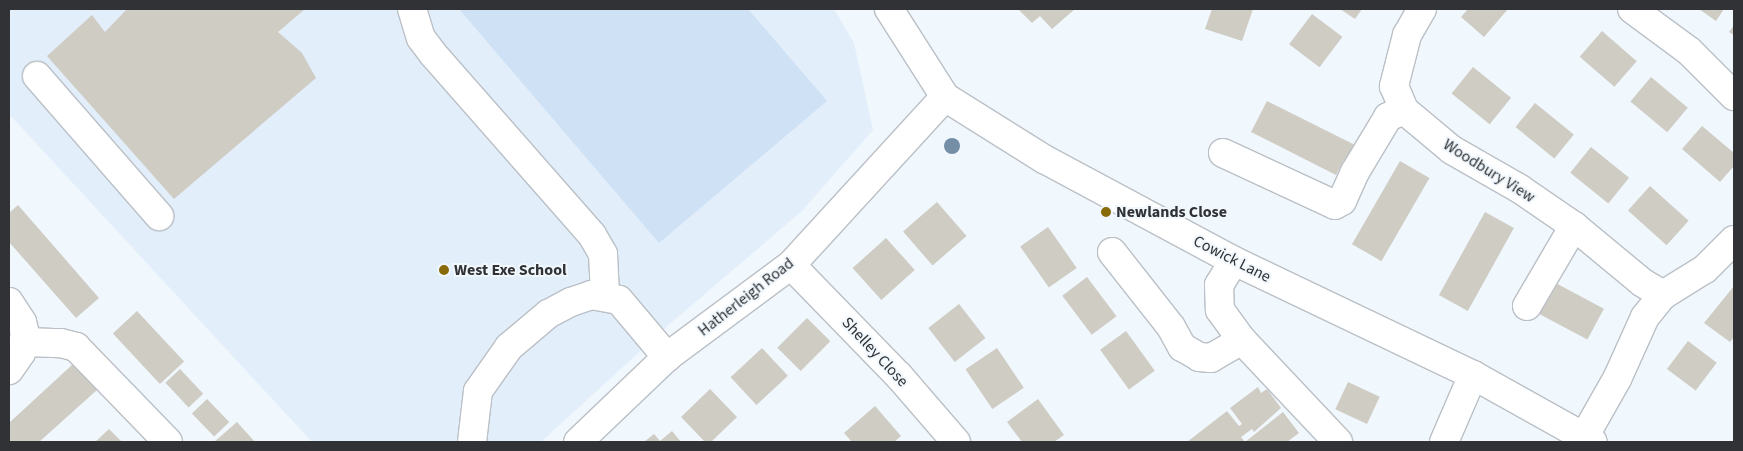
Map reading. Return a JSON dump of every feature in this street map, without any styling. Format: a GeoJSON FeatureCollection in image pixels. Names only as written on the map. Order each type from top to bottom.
{"type":"FeatureCollection","features":[{"type":"Feature","properties":{"kind":"street"},"geometry":{"type":"LineString","coordinates":[[412,9],[421,38],[433,54],[592,235],[603,254],[605,295]]}},
{"type":"Feature","properties":{"kind":"street","name":"Cowick Lane"},"geometry":{"type":"LineString","coordinates":[[888,9],[945,97],[1044,159],[1234,261],[1473,375],[1588,440]]}},
{"type":"Feature","properties":{"kind":"street","name":"Woodbury View"},"geometry":{"type":"LineString","coordinates":[[1422,9],[1408,35],[1394,86],[1404,110],[1452,150],[1520,189],[1574,226],[1643,283],[1664,295]]}},
{"type":"Feature","properties":{"kind":"street"},"geometry":{"type":"LineString","coordinates":[[1632,9],[1689,51],[1734,96]]}},
{"type":"Feature","properties":{"kind":"street"},"geometry":{"type":"LineString","coordinates":[[38,76],[159,216]]}},
{"type":"Feature","properties":{"kind":"street","name":"Hatherleigh Road"},"geometry":{"type":"LineString","coordinates":[[578,442],[667,357],[790,265],[945,97]]}},
{"type":"Feature","properties":{"kind":"street"},"geometry":{"type":"LineString","coordinates":[[1223,153],[1336,205],[1342,201],[1355,172],[1388,117],[1404,110]]}},
{"type":"Feature","properties":{"kind":"street"},"geometry":{"type":"LineString","coordinates":[[1527,306],[1574,226]]}},
{"type":"Feature","properties":{"kind":"street"},"geometry":{"type":"LineString","coordinates":[[1588,440],[1645,317],[1664,295],[1705,269],[1731,248]]}},
{"type":"Feature","properties":{"kind":"street"},"geometry":{"type":"LineString","coordinates":[[1112,252],[1171,327],[1182,347],[1199,357],[1211,358],[1242,340]]}},
{"type":"Feature","properties":{"kind":"street"},"geometry":{"type":"LineString","coordinates":[[1234,261],[1218,285],[1220,310],[1242,340],[1338,442]]}},
{"type":"Feature","properties":{"kind":"street","name":"Shelley Close"},"geometry":{"type":"LineString","coordinates":[[790,265],[899,376],[956,442]]}},
{"type":"Feature","properties":{"kind":"street"},"geometry":{"type":"LineString","coordinates":[[472,442],[478,391],[509,347],[548,314],[591,295],[605,295],[619,300],[667,357]]}},
{"type":"Feature","properties":{"kind":"street"},"geometry":{"type":"LineString","coordinates":[[9,302],[22,322],[24,342],[21,353],[9,370]]}},
{"type":"Feature","properties":{"kind":"street"},"geometry":{"type":"LineString","coordinates":[[24,342],[61,342],[76,347],[161,440]]}},
{"type":"Feature","properties":{"kind":"street"},"geometry":{"type":"LineString","coordinates":[[1444,442],[1473,375]]}},
{"type":"Feature","properties":{"kind":"shaded area","name":"West Exe School"},"geometry":{"type":"Polygon","coordinates":[[[9,9],[834,9],[854,43],[873,130],[802,211],[672,322],[541,442],[312,442],[9,114],[9,9]]]}},
{"type":"Feature","properties":{"kind":"shaded area"},"geometry":{"type":"Polygon","coordinates":[[[459,9],[748,9],[827,101],[659,243],[459,9]]]}},
{"type":"Feature","properties":{"kind":"building"},"geometry":{"type":"Polygon","coordinates":[[[127,9],[305,9],[278,32],[302,53],[316,78],[174,199],[47,56],[92,15],[105,32],[127,9]]]}},
{"type":"Feature","properties":{"kind":"building"},"geometry":{"type":"Polygon","coordinates":[[[1018,9],[1075,9],[1052,29],[1040,16],[1032,23],[1018,9]]]}},
{"type":"Feature","properties":{"kind":"building"},"geometry":{"type":"Polygon","coordinates":[[[1212,9],[1253,9],[1242,41],[1205,29],[1212,9]]]}},
{"type":"Feature","properties":{"kind":"building"},"geometry":{"type":"Polygon","coordinates":[[[1340,9],[1362,9],[1355,19],[1340,9]]]}},
{"type":"Feature","properties":{"kind":"building"},"geometry":{"type":"Polygon","coordinates":[[[1468,9],[1508,9],[1484,37],[1461,17],[1468,9]]]}},
{"type":"Feature","properties":{"kind":"building"},"geometry":{"type":"Polygon","coordinates":[[[1699,9],[1724,9],[1716,21],[1699,9]]]}},
{"type":"Feature","properties":{"kind":"building"},"geometry":{"type":"Polygon","coordinates":[[[1312,14],[1342,37],[1319,67],[1289,44],[1312,14]]]}},
{"type":"Feature","properties":{"kind":"building"},"geometry":{"type":"Polygon","coordinates":[[[1734,25],[1734,35],[1729,32],[1734,25]]]}},
{"type":"Feature","properties":{"kind":"building"},"geometry":{"type":"Polygon","coordinates":[[[1602,31],[1637,61],[1614,87],[1580,57],[1602,31]]]}},
{"type":"Feature","properties":{"kind":"building"},"geometry":{"type":"Polygon","coordinates":[[[1473,67],[1511,98],[1490,124],[1452,93],[1473,67]]]}},
{"type":"Feature","properties":{"kind":"building"},"geometry":{"type":"Polygon","coordinates":[[[1651,77],[1688,108],[1667,132],[1630,102],[1651,77]]]}},
{"type":"Feature","properties":{"kind":"building"},"geometry":{"type":"Polygon","coordinates":[[[1267,101],[1361,148],[1353,164],[1344,160],[1336,175],[1251,132],[1267,101]]]}},
{"type":"Feature","properties":{"kind":"building"},"geometry":{"type":"Polygon","coordinates":[[[1535,103],[1574,134],[1554,159],[1515,127],[1535,103]]]}},
{"type":"Feature","properties":{"kind":"building"},"geometry":{"type":"Polygon","coordinates":[[[1702,126],[1734,153],[1734,166],[1720,182],[1682,149],[1702,126]]]}},
{"type":"Feature","properties":{"kind":"building"},"geometry":{"type":"Polygon","coordinates":[[[1591,147],[1629,178],[1608,203],[1570,173],[1591,147]]]}},
{"type":"Feature","properties":{"kind":"building"},"geometry":{"type":"Polygon","coordinates":[[[1400,161],[1429,178],[1381,261],[1352,244],[1400,161]]]}},
{"type":"Feature","properties":{"kind":"building"},"geometry":{"type":"Polygon","coordinates":[[[1650,186],[1689,221],[1667,245],[1628,211],[1650,186]]]}},
{"type":"Feature","properties":{"kind":"building"},"geometry":{"type":"Polygon","coordinates":[[[937,202],[967,236],[933,265],[903,232],[937,202]]]}},
{"type":"Feature","properties":{"kind":"building"},"geometry":{"type":"Polygon","coordinates":[[[18,205],[99,298],[76,318],[9,242],[9,213],[18,205]]]}},
{"type":"Feature","properties":{"kind":"building"},"geometry":{"type":"Polygon","coordinates":[[[1485,212],[1514,228],[1468,311],[1439,295],[1485,212]]]}},
{"type":"Feature","properties":{"kind":"building"},"geometry":{"type":"Polygon","coordinates":[[[1048,227],[1077,268],[1049,287],[1020,247],[1048,227]]]}},
{"type":"Feature","properties":{"kind":"building"},"geometry":{"type":"Polygon","coordinates":[[[886,238],[915,270],[881,300],[853,268],[886,238]]]}},
{"type":"Feature","properties":{"kind":"building"},"geometry":{"type":"Polygon","coordinates":[[[1087,277],[1116,316],[1092,335],[1062,296],[1087,277]]]}},
{"type":"Feature","properties":{"kind":"building"},"geometry":{"type":"Polygon","coordinates":[[[1550,280],[1604,309],[1587,340],[1534,311],[1550,280]]]}},
{"type":"Feature","properties":{"kind":"building"},"geometry":{"type":"Polygon","coordinates":[[[1734,286],[1734,337],[1730,342],[1704,323],[1734,286]]]}},
{"type":"Feature","properties":{"kind":"building"},"geometry":{"type":"Polygon","coordinates":[[[959,304],[985,338],[955,362],[928,328],[959,304]]]}},
{"type":"Feature","properties":{"kind":"building"},"geometry":{"type":"Polygon","coordinates":[[[137,311],[184,361],[160,384],[113,334],[137,311]]]}},
{"type":"Feature","properties":{"kind":"building"},"geometry":{"type":"Polygon","coordinates":[[[807,318],[830,341],[801,371],[777,348],[807,318]]]}},
{"type":"Feature","properties":{"kind":"building"},"geometry":{"type":"Polygon","coordinates":[[[1126,331],[1155,371],[1129,389],[1100,350],[1126,331]]]}},
{"type":"Feature","properties":{"kind":"building"},"geometry":{"type":"Polygon","coordinates":[[[1688,341],[1717,363],[1696,391],[1667,369],[1688,341]]]}},
{"type":"Feature","properties":{"kind":"building"},"geometry":{"type":"Polygon","coordinates":[[[762,348],[788,376],[756,405],[731,377],[762,348]]]}},
{"type":"Feature","properties":{"kind":"building"},"geometry":{"type":"Polygon","coordinates":[[[997,348],[1024,388],[992,409],[965,369],[997,348]]]}},
{"type":"Feature","properties":{"kind":"building"},"geometry":{"type":"Polygon","coordinates":[[[73,364],[97,390],[39,442],[9,442],[9,423],[73,364]]]}},
{"type":"Feature","properties":{"kind":"building"},"geometry":{"type":"Polygon","coordinates":[[[180,369],[203,394],[189,408],[165,383],[180,369]]]}},
{"type":"Feature","properties":{"kind":"building"},"geometry":{"type":"Polygon","coordinates":[[[1348,382],[1380,397],[1367,424],[1335,409],[1348,382]]]}},
{"type":"Feature","properties":{"kind":"building"},"geometry":{"type":"Polygon","coordinates":[[[1258,387],[1261,393],[1267,389],[1281,408],[1254,432],[1252,429],[1241,437],[1245,442],[1187,442],[1227,411],[1239,426],[1242,424],[1230,408],[1258,387]]]}},
{"type":"Feature","properties":{"kind":"building"},"geometry":{"type":"Polygon","coordinates":[[[710,389],[737,417],[711,442],[705,442],[681,417],[710,389]]]}},
{"type":"Feature","properties":{"kind":"building"},"geometry":{"type":"Polygon","coordinates":[[[207,399],[229,422],[214,437],[192,414],[207,399]]]}},
{"type":"Feature","properties":{"kind":"building"},"geometry":{"type":"Polygon","coordinates":[[[1038,399],[1064,435],[1054,442],[1022,442],[1007,422],[1038,399]]]}},
{"type":"Feature","properties":{"kind":"building"},"geometry":{"type":"Polygon","coordinates":[[[875,406],[901,436],[894,442],[852,442],[844,433],[875,406]]]}},
{"type":"Feature","properties":{"kind":"building"},"geometry":{"type":"Polygon","coordinates":[[[1283,412],[1299,433],[1287,442],[1245,442],[1283,412]]]}},
{"type":"Feature","properties":{"kind":"building"},"geometry":{"type":"Polygon","coordinates":[[[237,422],[255,442],[214,442],[237,422]]]}},
{"type":"Feature","properties":{"kind":"building"},"geometry":{"type":"Polygon","coordinates":[[[109,429],[122,442],[95,442],[109,429]]]}},
{"type":"Feature","properties":{"kind":"building"},"geometry":{"type":"Polygon","coordinates":[[[672,431],[681,442],[644,442],[654,434],[660,441],[672,431]]]}},
{"type":"Feature","properties":{"kind":"place","name":"Newlands Close"},"geometry":{"type":"Point","coordinates":[1106,212]}},
{"type":"Feature","properties":{"kind":"place","name":"West Exe School"},"geometry":{"type":"Point","coordinates":[444,270]}}]}
